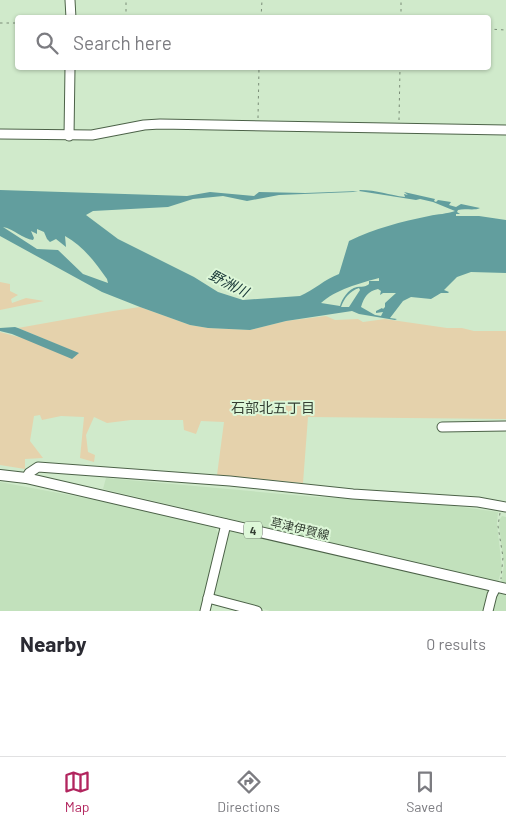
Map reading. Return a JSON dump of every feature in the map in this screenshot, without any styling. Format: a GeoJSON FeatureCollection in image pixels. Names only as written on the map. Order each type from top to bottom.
{"type":"FeatureCollection","features":[{"type":"Feature","properties":{"kind":"main road","name":"草津伊賀線"},"geometry":{"type":"LineString","coordinates":[[0,475],[26,478],[501,588]]}},
{"type":"Feature","properties":{"kind":"street"},"geometry":{"type":"LineString","coordinates":[[70,0],[71,15]]}},
{"type":"Feature","properties":{"kind":"street"},"geometry":{"type":"LineString","coordinates":[[69,136],[70,70]]}},
{"type":"Feature","properties":{"kind":"street"},"geometry":{"type":"LineString","coordinates":[[0,134],[92,135],[144,125],[160,124],[506,130]]}},
{"type":"Feature","properties":{"kind":"street"},"geometry":{"type":"LineString","coordinates":[[442,426],[506,426]]}},
{"type":"Feature","properties":{"kind":"street"},"geometry":{"type":"LineString","coordinates":[[26,478],[29,473],[38,467],[230,481],[353,494],[469,501],[504,506]]}},
{"type":"Feature","properties":{"kind":"street"},"geometry":{"type":"LineString","coordinates":[[205,611],[226,524]]}},
{"type":"Feature","properties":{"kind":"street"},"geometry":{"type":"LineString","coordinates":[[488,611],[492,595],[501,588]]}},
{"type":"Feature","properties":{"kind":"street"},"geometry":{"type":"LineString","coordinates":[[208,598],[257,611]]}},
{"type":"Feature","properties":{"kind":"path"},"geometry":{"type":"LineString","coordinates":[[126,0],[126,15]]}},
{"type":"Feature","properties":{"kind":"path"},"geometry":{"type":"LineString","coordinates":[[261,15],[262,0]]}},
{"type":"Feature","properties":{"kind":"path"},"geometry":{"type":"LineString","coordinates":[[400,15],[401,0]]}},
{"type":"Feature","properties":{"kind":"path"},"geometry":{"type":"LineString","coordinates":[[0,23],[15,23]]}},
{"type":"Feature","properties":{"kind":"path"},"geometry":{"type":"LineString","coordinates":[[491,30],[506,30]]}},
{"type":"Feature","properties":{"kind":"path"},"geometry":{"type":"LineString","coordinates":[[258,70],[258,126]]}},
{"type":"Feature","properties":{"kind":"path"},"geometry":{"type":"LineString","coordinates":[[399,128],[400,70]]}},
{"type":"Feature","properties":{"kind":"path"},"geometry":{"type":"LineString","coordinates":[[501,588],[503,557],[498,526],[504,506]]}},
{"type":"Feature","properties":{"kind":"shaded area"},"geometry":{"type":"Polygon","coordinates":[[[0,282],[10,284],[10,291],[18,295],[11,299],[12,303],[26,298],[44,301],[0,310],[0,282]]]}},
{"type":"Feature","properties":{"kind":"shaded area"},"geometry":{"type":"Polygon","coordinates":[[[140,307],[190,325],[208,328],[250,330],[286,321],[326,316],[335,320],[358,319],[363,322],[385,319],[474,331],[506,331],[506,419],[308,417],[303,483],[217,475],[224,422],[201,421],[196,434],[184,430],[183,420],[131,420],[107,423],[94,417],[86,435],[88,452],[95,455],[94,462],[80,458],[84,417],[61,416],[42,420],[40,415],[34,416],[30,441],[43,458],[25,459],[25,469],[0,465],[0,332],[78,353],[18,328],[140,307]]]}},
{"type":"Feature","properties":{"kind":"shaded area"},"geometry":{"type":"Polygon","coordinates":[[[106,478],[316,497],[419,501],[498,512],[497,524],[502,568],[498,582],[103,489],[106,478]]]}},
{"type":"Feature","properties":{"kind":"shaded area"},"geometry":{"type":"Polygon","coordinates":[[[0,482],[101,501],[215,527],[218,533],[201,611],[0,611],[0,482]]]}},
{"type":"Feature","properties":{"kind":"shaded area"},"geometry":{"type":"Polygon","coordinates":[[[502,516],[506,517],[506,584],[501,583],[504,565],[499,526],[502,516]]]}},
{"type":"Feature","properties":{"kind":"shaded area"},"geometry":{"type":"Polygon","coordinates":[[[229,530],[489,589],[485,611],[270,611],[214,595],[212,593],[229,530]]]}},
{"type":"Feature","properties":{"kind":"shaded area"},"geometry":{"type":"Polygon","coordinates":[[[498,589],[506,591],[506,611],[493,611],[498,589]]]}},
{"type":"Feature","properties":{"kind":"water"},"geometry":{"type":"Polygon","coordinates":[[[0,190],[187,196],[210,192],[254,196],[259,192],[358,191],[279,195],[247,201],[223,196],[193,199],[168,207],[93,211],[86,215],[118,239],[194,277],[218,292],[243,300],[300,296],[339,274],[349,241],[388,226],[455,211],[420,199],[416,200],[360,190],[405,197],[404,194],[408,195],[404,192],[435,199],[434,201],[436,202],[438,200],[451,202],[449,205],[456,207],[461,204],[480,208],[458,210],[457,212],[460,214],[456,214],[456,216],[479,216],[506,220],[506,273],[471,272],[457,277],[444,290],[448,293],[441,293],[431,299],[411,297],[403,301],[390,318],[397,319],[395,320],[359,314],[352,311],[286,321],[250,330],[208,328],[190,325],[102,292],[0,236],[0,190]],[[3,227],[37,249],[58,250],[83,274],[108,283],[107,279],[88,255],[65,236],[66,247],[56,239],[50,242],[44,232],[37,229],[37,234],[31,231],[33,240],[3,227]],[[369,281],[340,291],[321,303],[340,306],[348,292],[357,287],[366,286],[369,284],[369,281]],[[359,288],[348,295],[341,307],[349,307],[360,290],[359,288]],[[378,289],[367,295],[361,307],[375,315],[381,316],[383,312],[376,313],[376,311],[383,309],[385,303],[396,293],[383,293],[380,295],[381,291],[378,289]]]}},
{"type":"Feature","properties":{"kind":"water"},"geometry":{"type":"Polygon","coordinates":[[[15,327],[79,353],[72,359],[12,334],[0,331],[0,328],[15,327]]]}},
{"type":"Feature","properties":{"kind":"district","name":"石部北五丁目"},"geometry":{"type":"Point","coordinates":[273,407]}},
{"type":"Feature","properties":{"kind":"water label","name":"野洲川"},"geometry":{"type":"Point","coordinates":[229,283]}}]}
